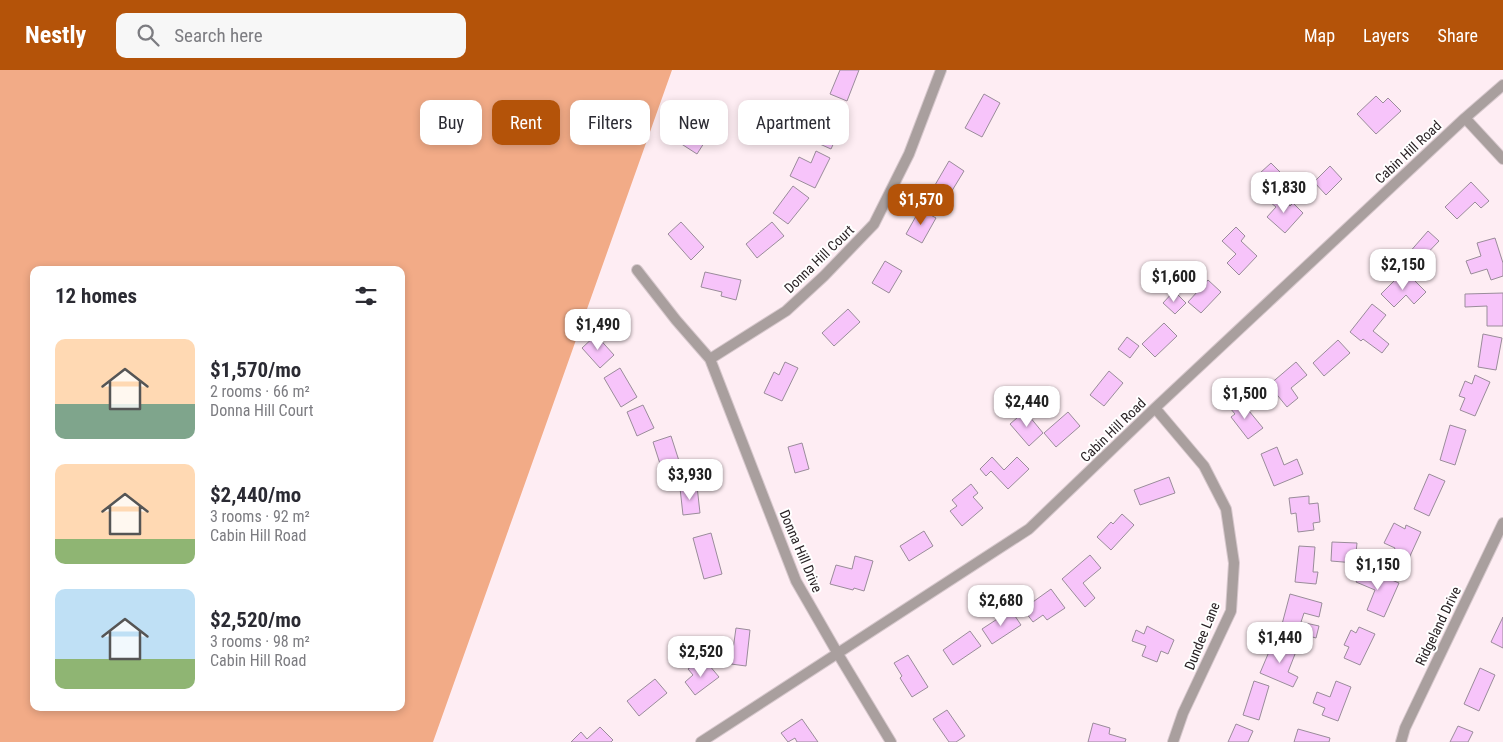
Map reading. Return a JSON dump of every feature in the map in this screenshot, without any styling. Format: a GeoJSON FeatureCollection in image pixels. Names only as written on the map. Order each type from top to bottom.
{"type":"FeatureCollection","features":[{"type":"Feature","properties":{"kind":"street","name":"Donna Hill Court"},"geometry":{"type":"LineString","coordinates":[[710,358],[786,311],[824,276],[874,224],[909,154],[942,70]]}},
{"type":"Feature","properties":{"kind":"street","name":"Cabin Hill Road"},"geometry":{"type":"LineString","coordinates":[[701,742],[1029,529],[1155,408],[1465,118],[1503,86]]}},
{"type":"Feature","properties":{"kind":"street"},"geometry":{"type":"LineString","coordinates":[[1465,118],[1503,159]]}},
{"type":"Feature","properties":{"kind":"street","name":"Donna Hill Drive"},"geometry":{"type":"LineString","coordinates":[[637,270],[676,320],[710,358],[796,582],[891,742]]}},
{"type":"Feature","properties":{"kind":"street","name":"Dundee Lane"},"geometry":{"type":"LineString","coordinates":[[1155,408],[1204,466],[1226,509],[1234,562],[1230,611],[1183,713],[1173,742]]}},
{"type":"Feature","properties":{"kind":"street","name":"Ridgeland Drive"},"geometry":{"type":"LineString","coordinates":[[1401,742],[1405,728],[1503,523]]}},
{"type":"Feature","properties":{"kind":"shaded area"},"geometry":{"type":"Polygon","coordinates":[[[0,70],[672,70],[650,132],[650,100],[570,100],[570,145],[645,145],[433,742],[0,742],[0,70]]]}},
{"type":"Feature","properties":{"kind":"building"},"geometry":{"type":"Polygon","coordinates":[[[840,70],[859,70],[847,100],[830,94],[840,70]]]}},
{"type":"Feature","properties":{"kind":"building"},"geometry":{"type":"Polygon","coordinates":[[[984,94],[1000,103],[982,137],[965,128],[984,94]]]}},
{"type":"Feature","properties":{"kind":"building"},"geometry":{"type":"Polygon","coordinates":[[[1376,96],[1383,103],[1388,98],[1401,111],[1376,134],[1357,114],[1376,96]]]}},
{"type":"Feature","properties":{"kind":"building"},"geometry":{"type":"Polygon","coordinates":[[[683,145],[703,145],[697,154],[683,145]]]}},
{"type":"Feature","properties":{"kind":"building"},"geometry":{"type":"Polygon","coordinates":[[[822,145],[833,145],[831,149],[822,145]]]}},
{"type":"Feature","properties":{"kind":"building"},"geometry":{"type":"Polygon","coordinates":[[[816,151],[830,158],[815,188],[790,176],[799,157],[811,163],[816,151]]]}},
{"type":"Feature","properties":{"kind":"building"},"geometry":{"type":"Polygon","coordinates":[[[949,161],[964,171],[950,194],[935,185],[949,161]]]}},
{"type":"Feature","properties":{"kind":"building"},"geometry":{"type":"Polygon","coordinates":[[[1271,163],[1288,180],[1277,190],[1260,173],[1271,163]]]}},
{"type":"Feature","properties":{"kind":"building"},"geometry":{"type":"Polygon","coordinates":[[[1330,166],[1342,179],[1326,195],[1314,182],[1330,166]]]}},
{"type":"Feature","properties":{"kind":"building"},"geometry":{"type":"Polygon","coordinates":[[[1471,182],[1489,201],[1481,208],[1475,202],[1457,219],[1445,207],[1471,182]]]}},
{"type":"Feature","properties":{"kind":"building"},"geometry":{"type":"Polygon","coordinates":[[[793,186],[809,198],[788,224],[773,213],[793,186]]]}},
{"type":"Feature","properties":{"kind":"building"},"geometry":{"type":"Polygon","coordinates":[[[1278,194],[1290,206],[1293,203],[1303,213],[1285,233],[1267,217],[1276,207],[1270,202],[1278,194]]]}},
{"type":"Feature","properties":{"kind":"building"},"geometry":{"type":"Polygon","coordinates":[[[920,209],[936,218],[922,243],[906,234],[920,209]]]}},
{"type":"Feature","properties":{"kind":"building"},"geometry":{"type":"Polygon","coordinates":[[[681,222],[704,247],[691,260],[668,234],[681,222]]]}},
{"type":"Feature","properties":{"kind":"building"},"geometry":{"type":"Polygon","coordinates":[[[772,222],[784,236],[757,258],[746,244],[772,222]]]}},
{"type":"Feature","properties":{"kind":"building"},"geometry":{"type":"Polygon","coordinates":[[[1236,227],[1245,236],[1241,241],[1257,256],[1239,275],[1227,263],[1236,254],[1222,241],[1236,227]]]}},
{"type":"Feature","properties":{"kind":"building"},"geometry":{"type":"Polygon","coordinates":[[[1428,231],[1439,241],[1418,263],[1408,254],[1428,231]]]}},
{"type":"Feature","properties":{"kind":"building"},"geometry":{"type":"Polygon","coordinates":[[[1495,238],[1503,263],[1503,276],[1491,280],[1487,269],[1471,274],[1466,261],[1481,256],[1477,243],[1495,238]]]}},
{"type":"Feature","properties":{"kind":"building"},"geometry":{"type":"Polygon","coordinates":[[[885,261],[902,271],[889,293],[872,283],[885,261]]]}},
{"type":"Feature","properties":{"kind":"building"},"geometry":{"type":"Polygon","coordinates":[[[705,272],[741,280],[736,300],[721,296],[722,292],[701,287],[705,272]]]}},
{"type":"Feature","properties":{"kind":"building"},"geometry":{"type":"Polygon","coordinates":[[[1399,276],[1405,282],[1410,276],[1426,292],[1414,304],[1406,295],[1394,307],[1381,294],[1399,276]]]}},
{"type":"Feature","properties":{"kind":"building"},"geometry":{"type":"Polygon","coordinates":[[[1208,280],[1221,292],[1201,313],[1188,302],[1208,280]]]}},
{"type":"Feature","properties":{"kind":"building"},"geometry":{"type":"Polygon","coordinates":[[[1174,291],[1186,303],[1175,314],[1163,303],[1174,291]]]}},
{"type":"Feature","properties":{"kind":"building"},"geometry":{"type":"Polygon","coordinates":[[[1503,293],[1503,326],[1487,326],[1487,306],[1465,307],[1465,294],[1503,293]]]}},
{"type":"Feature","properties":{"kind":"building"},"geometry":{"type":"Polygon","coordinates":[[[1372,304],[1386,315],[1373,331],[1389,344],[1382,353],[1350,332],[1372,304]]]}},
{"type":"Feature","properties":{"kind":"building"},"geometry":{"type":"Polygon","coordinates":[[[848,309],[860,322],[834,346],[822,333],[848,309]]]}},
{"type":"Feature","properties":{"kind":"building"},"geometry":{"type":"Polygon","coordinates":[[[1164,323],[1177,336],[1155,357],[1142,344],[1164,323]]]}},
{"type":"Feature","properties":{"kind":"building"},"geometry":{"type":"Polygon","coordinates":[[[1483,334],[1502,338],[1496,370],[1478,367],[1483,334]]]}},
{"type":"Feature","properties":{"kind":"building"},"geometry":{"type":"Polygon","coordinates":[[[596,335],[614,355],[600,368],[582,348],[596,335]]]}},
{"type":"Feature","properties":{"kind":"building"},"geometry":{"type":"Polygon","coordinates":[[[1127,337],[1139,346],[1130,358],[1118,349],[1127,337]]]}},
{"type":"Feature","properties":{"kind":"building"},"geometry":{"type":"Polygon","coordinates":[[[1338,340],[1350,353],[1324,376],[1313,363],[1338,340]]]}},
{"type":"Feature","properties":{"kind":"building"},"geometry":{"type":"Polygon","coordinates":[[[785,362],[798,368],[782,401],[764,393],[774,372],[779,375],[785,362]]]}},
{"type":"Feature","properties":{"kind":"building"},"geometry":{"type":"Polygon","coordinates":[[[1296,362],[1307,375],[1291,388],[1298,398],[1287,407],[1269,385],[1296,362]]]}},
{"type":"Feature","properties":{"kind":"building"},"geometry":{"type":"Polygon","coordinates":[[[620,368],[637,397],[621,407],[604,378],[620,368]]]}},
{"type":"Feature","properties":{"kind":"building"},"geometry":{"type":"Polygon","coordinates":[[[1109,371],[1123,383],[1104,406],[1090,395],[1109,371]]]}},
{"type":"Feature","properties":{"kind":"building"},"geometry":{"type":"Polygon","coordinates":[[[1475,375],[1490,382],[1475,416],[1460,410],[1465,398],[1459,396],[1465,381],[1472,384],[1475,375]]]}},
{"type":"Feature","properties":{"kind":"building"},"geometry":{"type":"Polygon","coordinates":[[[1240,400],[1263,428],[1248,439],[1231,417],[1235,414],[1230,408],[1240,400]]]}},
{"type":"Feature","properties":{"kind":"building"},"geometry":{"type":"Polygon","coordinates":[[[643,405],[654,428],[637,436],[627,412],[643,405]]]}},
{"type":"Feature","properties":{"kind":"building"},"geometry":{"type":"Polygon","coordinates":[[[1025,411],[1043,433],[1029,446],[1010,424],[1025,411]]]}},
{"type":"Feature","properties":{"kind":"building"},"geometry":{"type":"Polygon","coordinates":[[[1068,412],[1080,426],[1056,447],[1044,433],[1068,412]]]}},
{"type":"Feature","properties":{"kind":"building"},"geometry":{"type":"Polygon","coordinates":[[[1450,425],[1466,430],[1455,465],[1440,460],[1450,425]]]}},
{"type":"Feature","properties":{"kind":"building"},"geometry":{"type":"Polygon","coordinates":[[[671,436],[680,464],[662,470],[653,442],[671,436]]]}},
{"type":"Feature","properties":{"kind":"building"},"geometry":{"type":"Polygon","coordinates":[[[802,443],[809,469],[795,473],[788,447],[802,443]]]}},
{"type":"Feature","properties":{"kind":"building"},"geometry":{"type":"Polygon","coordinates":[[[1277,447],[1284,465],[1297,459],[1303,474],[1274,486],[1261,454],[1277,447]]]}},
{"type":"Feature","properties":{"kind":"building"},"geometry":{"type":"Polygon","coordinates":[[[992,457],[1004,470],[1017,457],[1029,469],[1008,489],[991,471],[986,476],[980,469],[992,457]]]}},
{"type":"Feature","properties":{"kind":"building"},"geometry":{"type":"Polygon","coordinates":[[[1429,474],[1445,481],[1429,516],[1414,509],[1429,474]]]}},
{"type":"Feature","properties":{"kind":"building"},"geometry":{"type":"Polygon","coordinates":[[[1169,477],[1175,493],[1140,505],[1134,490],[1169,477]]]}},
{"type":"Feature","properties":{"kind":"building"},"geometry":{"type":"Polygon","coordinates":[[[971,484],[978,493],[973,497],[983,508],[962,526],[950,511],[957,506],[952,500],[971,484]]]}},
{"type":"Feature","properties":{"kind":"building"},"geometry":{"type":"Polygon","coordinates":[[[697,486],[700,513],[683,515],[680,488],[697,486]]]}},
{"type":"Feature","properties":{"kind":"building"},"geometry":{"type":"Polygon","coordinates":[[[1309,496],[1309,504],[1318,503],[1320,522],[1313,523],[1314,530],[1298,532],[1296,513],[1291,514],[1289,498],[1309,496]]]}},
{"type":"Feature","properties":{"kind":"building"},"geometry":{"type":"Polygon","coordinates":[[[1122,514],[1134,525],[1111,550],[1097,537],[1111,522],[1113,524],[1122,514]]]}},
{"type":"Feature","properties":{"kind":"building"},"geometry":{"type":"Polygon","coordinates":[[[1394,523],[1405,529],[1406,525],[1421,532],[1405,567],[1390,559],[1395,548],[1384,543],[1394,523]]]}},
{"type":"Feature","properties":{"kind":"building"},"geometry":{"type":"Polygon","coordinates":[[[924,531],[933,546],[909,561],[900,546],[924,531]]]}},
{"type":"Feature","properties":{"kind":"building"},"geometry":{"type":"Polygon","coordinates":[[[711,533],[722,574],[704,579],[693,538],[711,533]]]}},
{"type":"Feature","properties":{"kind":"building"},"geometry":{"type":"Polygon","coordinates":[[[1332,542],[1357,543],[1355,563],[1331,561],[1332,542]]]}},
{"type":"Feature","properties":{"kind":"building"},"geometry":{"type":"Polygon","coordinates":[[[1299,546],[1315,547],[1313,572],[1318,572],[1316,584],[1295,582],[1299,546]]]}},
{"type":"Feature","properties":{"kind":"building"},"geometry":{"type":"Polygon","coordinates":[[[1090,555],[1101,568],[1083,583],[1095,598],[1085,607],[1062,579],[1090,555]]]}},
{"type":"Feature","properties":{"kind":"building"},"geometry":{"type":"Polygon","coordinates":[[[855,556],[873,561],[864,591],[830,584],[836,565],[852,569],[855,556]]]}},
{"type":"Feature","properties":{"kind":"building"},"geometry":{"type":"Polygon","coordinates":[[[1363,568],[1399,583],[1384,617],[1367,610],[1375,590],[1356,582],[1363,568]]]}},
{"type":"Feature","properties":{"kind":"building"},"geometry":{"type":"Polygon","coordinates":[[[1051,589],[1065,608],[1047,620],[1043,615],[1033,622],[1023,609],[1051,589]]]}},
{"type":"Feature","properties":{"kind":"building"},"geometry":{"type":"Polygon","coordinates":[[[1290,594],[1322,603],[1319,617],[1304,613],[1301,622],[1319,626],[1316,638],[1281,628],[1290,594]]]}},
{"type":"Feature","properties":{"kind":"building"},"geometry":{"type":"Polygon","coordinates":[[[1011,610],[1021,625],[992,644],[982,629],[1011,610]]]}},
{"type":"Feature","properties":{"kind":"building"},"geometry":{"type":"Polygon","coordinates":[[[1503,617],[1503,648],[1491,642],[1503,617]]]}},
{"type":"Feature","properties":{"kind":"building"},"geometry":{"type":"Polygon","coordinates":[[[1147,626],[1174,640],[1168,654],[1161,651],[1157,662],[1142,656],[1146,646],[1132,641],[1136,630],[1144,634],[1147,626]]]}},
{"type":"Feature","properties":{"kind":"building"},"geometry":{"type":"Polygon","coordinates":[[[1359,627],[1375,634],[1360,665],[1344,658],[1349,647],[1344,645],[1351,630],[1356,633],[1359,627]]]}},
{"type":"Feature","properties":{"kind":"building"},"geometry":{"type":"Polygon","coordinates":[[[736,628],[750,630],[746,666],[731,664],[736,628]]]}},
{"type":"Feature","properties":{"kind":"building"},"geometry":{"type":"Polygon","coordinates":[[[970,631],[981,646],[953,665],[943,650],[970,631]]]}},
{"type":"Feature","properties":{"kind":"building"},"geometry":{"type":"Polygon","coordinates":[[[1274,640],[1297,649],[1288,672],[1298,677],[1293,687],[1260,673],[1274,640]]]}},
{"type":"Feature","properties":{"kind":"building"},"geometry":{"type":"Polygon","coordinates":[[[908,655],[928,687],[912,697],[900,678],[902,676],[894,663],[908,655]]]}},
{"type":"Feature","properties":{"kind":"building"},"geometry":{"type":"Polygon","coordinates":[[[699,661],[705,669],[709,665],[719,677],[695,695],[685,682],[693,675],[688,669],[699,661]]]}},
{"type":"Feature","properties":{"kind":"building"},"geometry":{"type":"Polygon","coordinates":[[[1480,668],[1495,675],[1479,711],[1464,704],[1480,668]]]}},
{"type":"Feature","properties":{"kind":"building"},"geometry":{"type":"Polygon","coordinates":[[[655,679],[667,693],[639,716],[627,701],[655,679]]]}},
{"type":"Feature","properties":{"kind":"building"},"geometry":{"type":"Polygon","coordinates":[[[1254,681],[1269,686],[1259,720],[1243,715],[1254,681]]]}},
{"type":"Feature","properties":{"kind":"building"},"geometry":{"type":"Polygon","coordinates":[[[1336,681],[1351,687],[1338,721],[1322,715],[1325,708],[1313,703],[1317,692],[1330,697],[1336,681]]]}},
{"type":"Feature","properties":{"kind":"building"},"geometry":{"type":"Polygon","coordinates":[[[947,710],[965,736],[956,742],[949,742],[933,719],[947,710]]]}},
{"type":"Feature","properties":{"kind":"building"},"geometry":{"type":"Polygon","coordinates":[[[802,719],[818,742],[797,742],[795,738],[788,742],[781,733],[802,719]]]}},
{"type":"Feature","properties":{"kind":"building"},"geometry":{"type":"Polygon","coordinates":[[[1093,723],[1110,728],[1109,734],[1126,739],[1125,742],[1088,742],[1093,723]]]}},
{"type":"Feature","properties":{"kind":"building"},"geometry":{"type":"Polygon","coordinates":[[[1236,724],[1253,731],[1248,742],[1228,742],[1236,724]]]}},
{"type":"Feature","properties":{"kind":"building"},"geometry":{"type":"Polygon","coordinates":[[[1458,726],[1473,732],[1468,742],[1450,742],[1458,726]]]}},
{"type":"Feature","properties":{"kind":"building"},"geometry":{"type":"Polygon","coordinates":[[[600,727],[613,740],[611,742],[571,742],[581,732],[587,739],[600,727]]]}},
{"type":"Feature","properties":{"kind":"building"},"geometry":{"type":"Polygon","coordinates":[[[1298,729],[1330,738],[1329,742],[1294,742],[1298,729]]]}}]}
